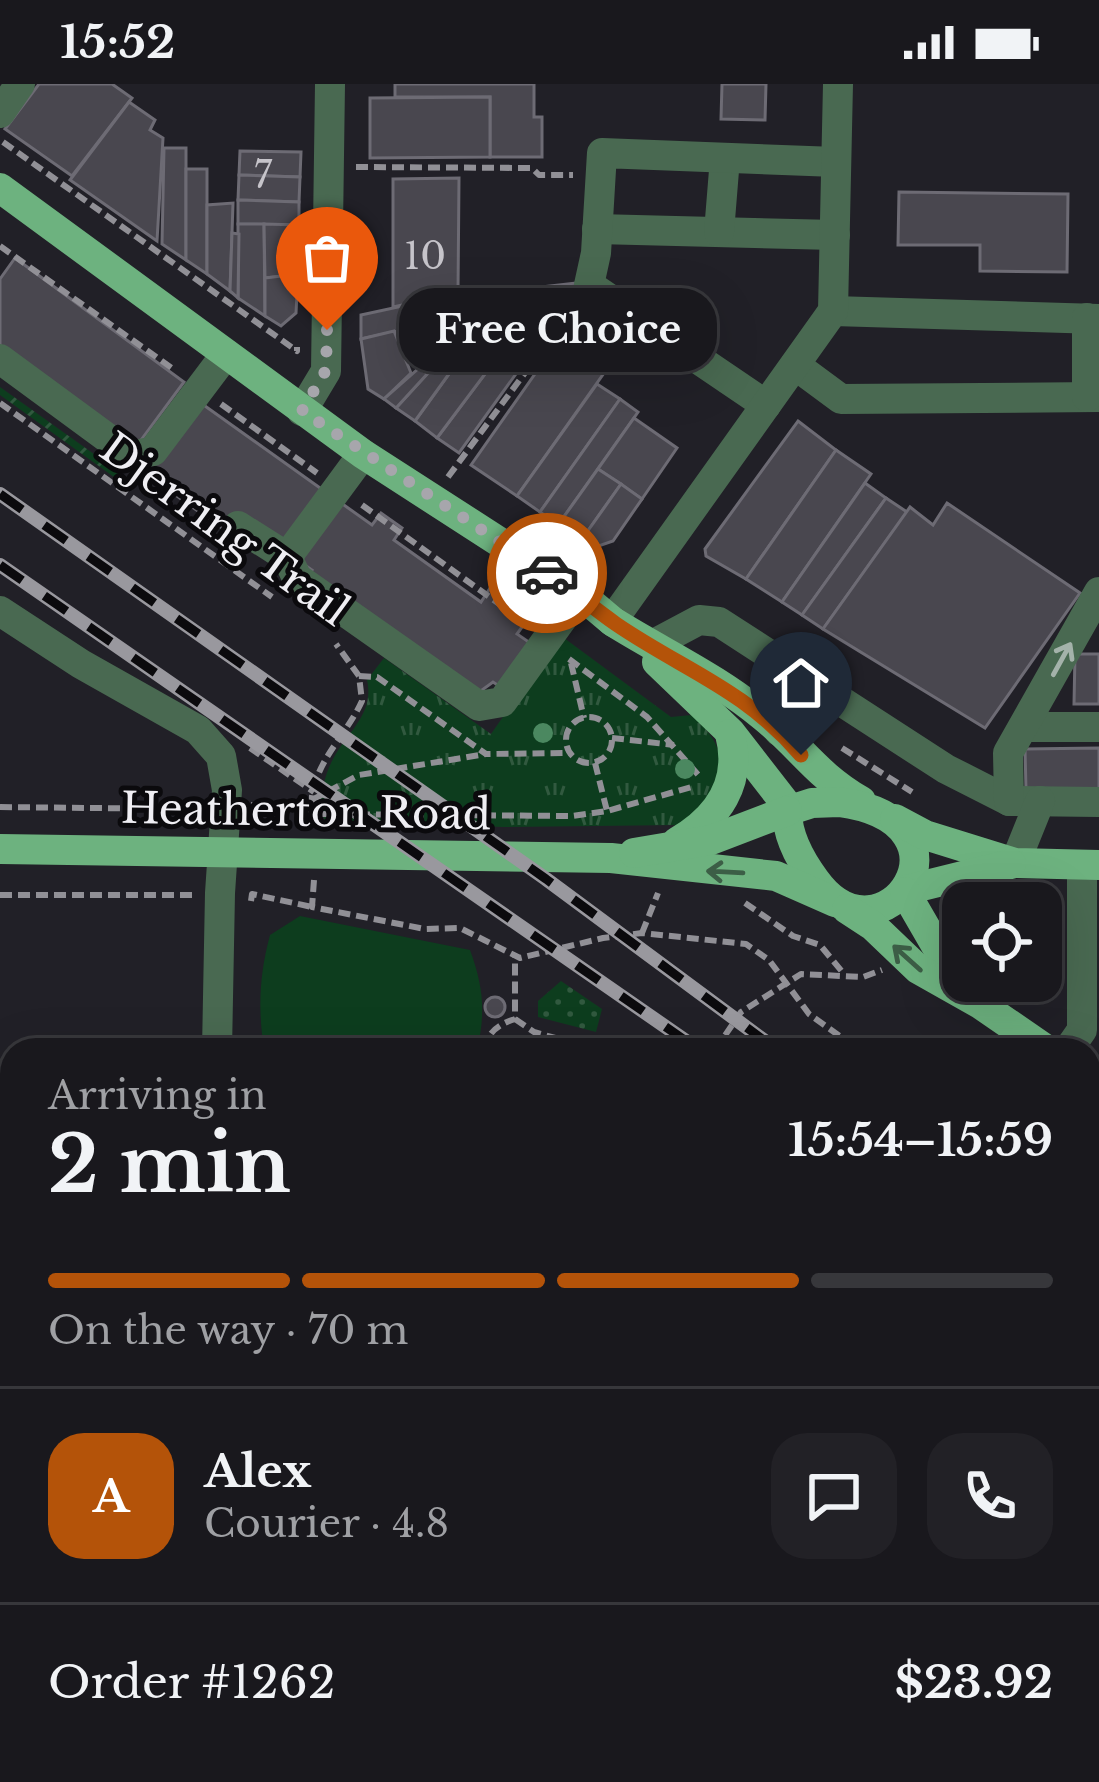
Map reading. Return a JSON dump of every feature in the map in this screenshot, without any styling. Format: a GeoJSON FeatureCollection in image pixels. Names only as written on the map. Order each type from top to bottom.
{"type":"FeatureCollection","features":[{"type":"Feature","properties":{"kind":"main road"},"geometry":{"type":"LineString","coordinates":[[3,197],[363,454],[580,594],[730,732],[788,810],[802,859],[837,903],[873,926],[919,969],[1030,1038]]}},
{"type":"Feature","properties":{"kind":"main road"},"geometry":{"type":"LineString","coordinates":[[614,622],[724,686],[779,731],[820,775],[925,835],[1015,863],[1090,865]]}},
{"type":"Feature","properties":{"kind":"main road"},"geometry":{"type":"LineString","coordinates":[[666,848],[708,820],[717,787],[734,760],[730,732]]}},
{"type":"Feature","properties":{"kind":"main road"},"geometry":{"type":"LineString","coordinates":[[788,810],[830,802],[881,812],[904,829],[914,866],[906,891],[944,958],[980,1004]]}},
{"type":"Feature","properties":{"kind":"main road","name":"Heatherton Road"},"geometry":{"type":"LineString","coordinates":[[610,858],[722,837],[788,810]]}},
{"type":"Feature","properties":{"kind":"main road","name":"Heatherton Road"},"geometry":{"type":"LineString","coordinates":[[0,849],[610,858],[724,873],[761,873],[802,884],[837,903]]}},
{"type":"Feature","properties":{"kind":"main road"},"geometry":{"type":"LineString","coordinates":[[837,903],[878,908],[906,891],[1015,863]]}},
{"type":"Feature","properties":{"kind":"street"},"geometry":{"type":"LineString","coordinates":[[0,113],[20,84]]}},
{"type":"Feature","properties":{"kind":"street"},"geometry":{"type":"LineString","coordinates":[[302,411],[326,370],[330,84]]}},
{"type":"Feature","properties":{"kind":"street"},"geometry":{"type":"LineString","coordinates":[[614,622],[833,311],[838,84]]}},
{"type":"Feature","properties":{"kind":"street"},"geometry":{"type":"LineString","coordinates":[[766,405],[590,285],[602,153],[836,162]]}},
{"type":"Feature","properties":{"kind":"street"},"geometry":{"type":"LineString","coordinates":[[719,232],[725,158]]}},
{"type":"Feature","properties":{"kind":"street"},"geometry":{"type":"LineString","coordinates":[[597,229],[835,235]]}},
{"type":"Feature","properties":{"kind":"street"},"geometry":{"type":"LineString","coordinates":[[795,365],[841,399],[1093,398],[1093,318],[833,311]]}},
{"type":"Feature","properties":{"kind":"street"},"geometry":{"type":"LineString","coordinates":[[0,358],[132,456],[153,451],[226,354]]}},
{"type":"Feature","properties":{"kind":"street"},"geometry":{"type":"LineString","coordinates":[[286,556],[363,454]]}},
{"type":"Feature","properties":{"kind":"street"},"geometry":{"type":"LineString","coordinates":[[238,526],[286,556],[297,578],[479,706],[502,702],[559,649],[580,594]]}},
{"type":"Feature","properties":{"kind":"street"},"geometry":{"type":"LineString","coordinates":[[1015,863],[1024,801],[1008,753],[1099,592]]}},
{"type":"Feature","properties":{"kind":"street"},"geometry":{"type":"LineString","coordinates":[[0,611],[206,736],[224,765],[222,852],[236,894],[218,1038]]}},
{"type":"Feature","properties":{"kind":"street"},"geometry":{"type":"LineString","coordinates":[[652,645],[699,620],[719,622],[946,770],[1024,801],[1099,802]]}},
{"type":"Feature","properties":{"kind":"street"},"geometry":{"type":"LineString","coordinates":[[779,731],[807,680]]}},
{"type":"Feature","properties":{"kind":"street"},"geometry":{"type":"LineString","coordinates":[[1024,727],[1099,728]]}},
{"type":"Feature","properties":{"kind":"street"},"geometry":{"type":"LineString","coordinates":[[1076,1038],[1082,1030],[1090,865]]}},
{"type":"Feature","properties":{"kind":"path"},"geometry":{"type":"LineString","coordinates":[[0,140],[297,351],[298,328]]}},
{"type":"Feature","properties":{"kind":"path"},"geometry":{"type":"LineString","coordinates":[[329,167],[532,168],[539,175],[601,176]]}},
{"type":"Feature","properties":{"kind":"path"},"geometry":{"type":"LineString","coordinates":[[0,246],[559,649],[647,717],[717,787]]}},
{"type":"Feature","properties":{"kind":"path"},"geometry":{"type":"LineString","coordinates":[[431,499],[590,285]]}},
{"type":"Feature","properties":{"kind":"path","name":"Djerring Trail"},"geometry":{"type":"LineString","coordinates":[[0,403],[276,600]]}},
{"type":"Feature","properties":{"kind":"path","name":"Djerring Trail"},"geometry":{"type":"LineString","coordinates":[[311,800],[332,746],[362,701],[352,662],[331,640]]}},
{"type":"Feature","properties":{"kind":"path"},"geometry":{"type":"LineString","coordinates":[[559,649],[584,718]]}},
{"type":"Feature","properties":{"kind":"path"},"geometry":{"type":"LineString","coordinates":[[584,718],[603,722],[612,738],[608,753],[595,763],[574,758],[566,743],[571,727],[584,718]]}},
{"type":"Feature","properties":{"kind":"path"},"geometry":{"type":"LineString","coordinates":[[612,738],[674,745]]}},
{"type":"Feature","properties":{"kind":"path"},"geometry":{"type":"LineString","coordinates":[[312,907],[315,814],[311,800],[359,775],[486,754]]}},
{"type":"Feature","properties":{"kind":"path"},"geometry":{"type":"LineString","coordinates":[[595,763],[608,811]]}},
{"type":"Feature","properties":{"kind":"path"},"geometry":{"type":"LineString","coordinates":[[0,807],[182,809],[189,801],[290,807],[315,814],[572,815],[717,787]]}},
{"type":"Feature","properties":{"kind":"path"},"geometry":{"type":"LineString","coordinates":[[754,909],[762,894],[761,873]]}},
{"type":"Feature","properties":{"kind":"path"},"geometry":{"type":"LineString","coordinates":[[642,933],[658,891]]}},
{"type":"Feature","properties":{"kind":"path"},"geometry":{"type":"LineString","coordinates":[[236,894],[251,916]]}},
{"type":"Feature","properties":{"kind":"path"},"geometry":{"type":"LineString","coordinates":[[0,895],[236,894],[425,929],[460,928],[515,957],[642,933],[746,944],[762,953],[809,1014],[843,1038]]}},
{"type":"Feature","properties":{"kind":"path"},"geometry":{"type":"LineString","coordinates":[[734,897],[793,937],[820,945],[846,977]]}},
{"type":"Feature","properties":{"kind":"path"},"geometry":{"type":"LineString","coordinates":[[514,1019],[515,957]]}},
{"type":"Feature","properties":{"kind":"path"},"geometry":{"type":"LineString","coordinates":[[722,1038],[736,1016],[785,986]]}},
{"type":"Feature","properties":{"kind":"path"},"geometry":{"type":"LineString","coordinates":[[487,1038],[499,1024],[514,1019]]}},
{"type":"Feature","properties":{"kind":"path"},"geometry":{"type":"LineString","coordinates":[[514,1019],[533,1032],[555,1038]]}},
{"type":"Feature","properties":{"kind":"green space"},"geometry":{"type":"Polygon","coordinates":[[[0,387],[136,484],[132,490],[0,395],[0,387]]]}},
{"type":"Feature","properties":{"kind":"green space"},"geometry":{"type":"Polygon","coordinates":[[[560,635],[671,717],[692,715],[707,731],[716,746],[720,773],[706,798],[680,825],[504,827],[326,821],[318,810],[327,773],[363,713],[367,680],[384,658],[491,734],[560,635]]]}},
{"type":"Feature","properties":{"kind":"green space"},"geometry":{"type":"Polygon","coordinates":[[[300,916],[470,950],[482,999],[479,1038],[263,1038],[261,992],[270,935],[300,916]]]}},
{"type":"Feature","properties":{"kind":"green space"},"geometry":{"type":"Polygon","coordinates":[[[561,981],[602,1009],[596,1032],[538,1017],[538,1001],[561,981]]]}},
{"type":"Feature","properties":{"kind":"building"},"geometry":{"type":"Polygon","coordinates":[[[39,84],[112,84],[132,98],[72,176],[5,129],[39,84]]]}},
{"type":"Feature","properties":{"kind":"building"},"geometry":{"type":"Polygon","coordinates":[[[395,84],[534,84],[534,117],[542,117],[542,157],[490,157],[490,97],[395,97],[395,84]]]}},
{"type":"Feature","properties":{"kind":"building"},"geometry":{"type":"Polygon","coordinates":[[[722,84],[766,84],[765,120],[721,119],[722,84]]]}},
{"type":"Feature","properties":{"kind":"building"},"geometry":{"type":"Polygon","coordinates":[[[490,97],[490,157],[370,158],[370,98],[490,97]]]}},
{"type":"Feature","properties":{"kind":"building"},"geometry":{"type":"Polygon","coordinates":[[[129,102],[155,120],[150,130],[163,138],[157,241],[70,180],[129,102]]]}},
{"type":"Feature","properties":{"kind":"building"},"geometry":{"type":"Polygon","coordinates":[[[164,148],[186,148],[186,260],[162,244],[164,148]]]}},
{"type":"Feature","properties":{"kind":"building"},"geometry":{"type":"Polygon","coordinates":[[[240,151],[301,152],[300,177],[239,175],[240,151]]]}},
{"type":"Feature","properties":{"kind":"building"},"geometry":{"type":"Polygon","coordinates":[[[186,169],[207,169],[207,274],[186,260],[186,169]]]}},
{"type":"Feature","properties":{"kind":"building"},"geometry":{"type":"Polygon","coordinates":[[[239,175],[300,177],[299,202],[238,200],[239,175]]]}},
{"type":"Feature","properties":{"kind":"building"},"geometry":{"type":"Polygon","coordinates":[[[459,178],[458,293],[393,307],[393,179],[459,178]]]}},
{"type":"Feature","properties":{"kind":"building"},"geometry":{"type":"Polygon","coordinates":[[[899,192],[1068,194],[1067,272],[980,271],[980,245],[898,245],[899,192]]]}},
{"type":"Feature","properties":{"kind":"building"},"geometry":{"type":"Polygon","coordinates":[[[238,200],[299,202],[299,225],[238,224],[238,200]]]}},
{"type":"Feature","properties":{"kind":"building"},"geometry":{"type":"Polygon","coordinates":[[[233,203],[230,291],[207,274],[207,205],[233,203]]]}},
{"type":"Feature","properties":{"kind":"building"},"geometry":{"type":"Polygon","coordinates":[[[238,224],[264,224],[265,316],[238,298],[238,224]]]}},
{"type":"Feature","properties":{"kind":"building"},"geometry":{"type":"Polygon","coordinates":[[[264,224],[299,225],[298,274],[265,278],[264,224]]]}},
{"type":"Feature","properties":{"kind":"building"},"geometry":{"type":"Polygon","coordinates":[[[232,233],[239,234],[238,298],[230,291],[232,233]]]}},
{"type":"Feature","properties":{"kind":"building"},"geometry":{"type":"Polygon","coordinates":[[[15,258],[184,382],[136,447],[0,347],[0,279],[15,258]]]}},
{"type":"Feature","properties":{"kind":"building"},"geometry":{"type":"Polygon","coordinates":[[[298,274],[296,313],[281,326],[265,316],[265,278],[298,274]]]}},
{"type":"Feature","properties":{"kind":"building"},"geometry":{"type":"Polygon","coordinates":[[[580,285],[459,453],[437,438],[542,287],[580,285]]]}},
{"type":"Feature","properties":{"kind":"building"},"geometry":{"type":"Polygon","coordinates":[[[407,305],[412,328],[361,339],[361,315],[407,305]]]}},
{"type":"Feature","properties":{"kind":"building"},"geometry":{"type":"Polygon","coordinates":[[[570,324],[616,356],[517,496],[471,465],[570,324]]]}},
{"type":"Feature","properties":{"kind":"building"},"geometry":{"type":"Polygon","coordinates":[[[394,331],[411,373],[384,399],[368,389],[361,339],[394,331]]]}},
{"type":"Feature","properties":{"kind":"building"},"geometry":{"type":"Polygon","coordinates":[[[487,353],[497,358],[437,438],[415,421],[459,360],[487,353]]]}},
{"type":"Feature","properties":{"kind":"building"},"geometry":{"type":"Polygon","coordinates":[[[459,360],[415,421],[396,408],[428,373],[459,360]]]}},
{"type":"Feature","properties":{"kind":"building"},"geometry":{"type":"Polygon","coordinates":[[[418,369],[428,373],[396,408],[384,399],[418,369]]]}},
{"type":"Feature","properties":{"kind":"building"},"geometry":{"type":"Polygon","coordinates":[[[597,384],[620,399],[540,512],[517,496],[597,384]]]}},
{"type":"Feature","properties":{"kind":"building"},"geometry":{"type":"Polygon","coordinates":[[[620,399],[638,412],[558,525],[540,512],[620,399]]]}},
{"type":"Feature","properties":{"kind":"building"},"geometry":{"type":"Polygon","coordinates":[[[198,401],[372,525],[381,513],[402,528],[394,540],[481,602],[490,588],[530,616],[517,634],[539,649],[508,692],[493,682],[478,693],[307,577],[312,570],[233,514],[223,529],[146,474],[198,401]]]}},
{"type":"Feature","properties":{"kind":"building"},"geometry":{"type":"Polygon","coordinates":[[[634,418],[677,448],[642,499],[598,469],[634,418]]]}},
{"type":"Feature","properties":{"kind":"building"},"geometry":{"type":"Polygon","coordinates":[[[798,421],[836,450],[746,579],[706,556],[705,549],[798,421]]]}},
{"type":"Feature","properties":{"kind":"building"},"geometry":{"type":"Polygon","coordinates":[[[836,450],[871,474],[782,602],[746,579],[836,450]]]}},
{"type":"Feature","properties":{"kind":"building"},"geometry":{"type":"Polygon","coordinates":[[[598,469],[621,484],[580,542],[558,525],[598,469]]]}},
{"type":"Feature","properties":{"kind":"building"},"geometry":{"type":"Polygon","coordinates":[[[865,483],[886,498],[802,615],[782,602],[865,483]]]}},
{"type":"Feature","properties":{"kind":"building"},"geometry":{"type":"Polygon","coordinates":[[[621,484],[642,499],[613,541],[593,548],[580,542],[621,484]]]}},
{"type":"Feature","properties":{"kind":"building"},"geometry":{"type":"Polygon","coordinates":[[[886,498],[907,512],[823,629],[802,615],[886,498]]]}},
{"type":"Feature","properties":{"kind":"building"},"geometry":{"type":"Polygon","coordinates":[[[947,503],[1080,593],[985,728],[823,629],[910,507],[933,525],[947,503]]]}},
{"type":"Feature","properties":{"kind":"building"},"geometry":{"type":"Polygon","coordinates":[[[1075,654],[1099,654],[1099,704],[1074,704],[1075,654]]]}},
{"type":"Feature","properties":{"kind":"building"},"geometry":{"type":"Polygon","coordinates":[[[1099,748],[1099,789],[1026,790],[1025,749],[1099,748]]]}},
{"type":"Feature","properties":{"kind":"building"},"geometry":{"type":"Polygon","coordinates":[[[495,997],[505,1007],[495,1017],[485,1007],[495,997]]]}},
{"type":"Feature","properties":{"kind":"railway"},"geometry":{"type":"LineString","coordinates":[[0,494],[546,879],[761,1038]]}},
{"type":"Feature","properties":{"kind":"railway"},"geometry":{"type":"LineString","coordinates":[[0,565],[682,1038]]}},
{"type":"Feature","properties":{"kind":"way so far"},"geometry":{"type":"LineString","coordinates":[[327,330],[326,370],[302,411],[547,573]]}},
{"type":"Feature","properties":{"kind":"place","name":"Free Choice"},"geometry":{"type":"Point","coordinates":[327,330]}},
{"type":"Feature","properties":{"kind":"route"},"geometry":{"type":"LineString","coordinates":[[547,573],[615,623],[724,686],[766,718],[801,755]]}}]}
